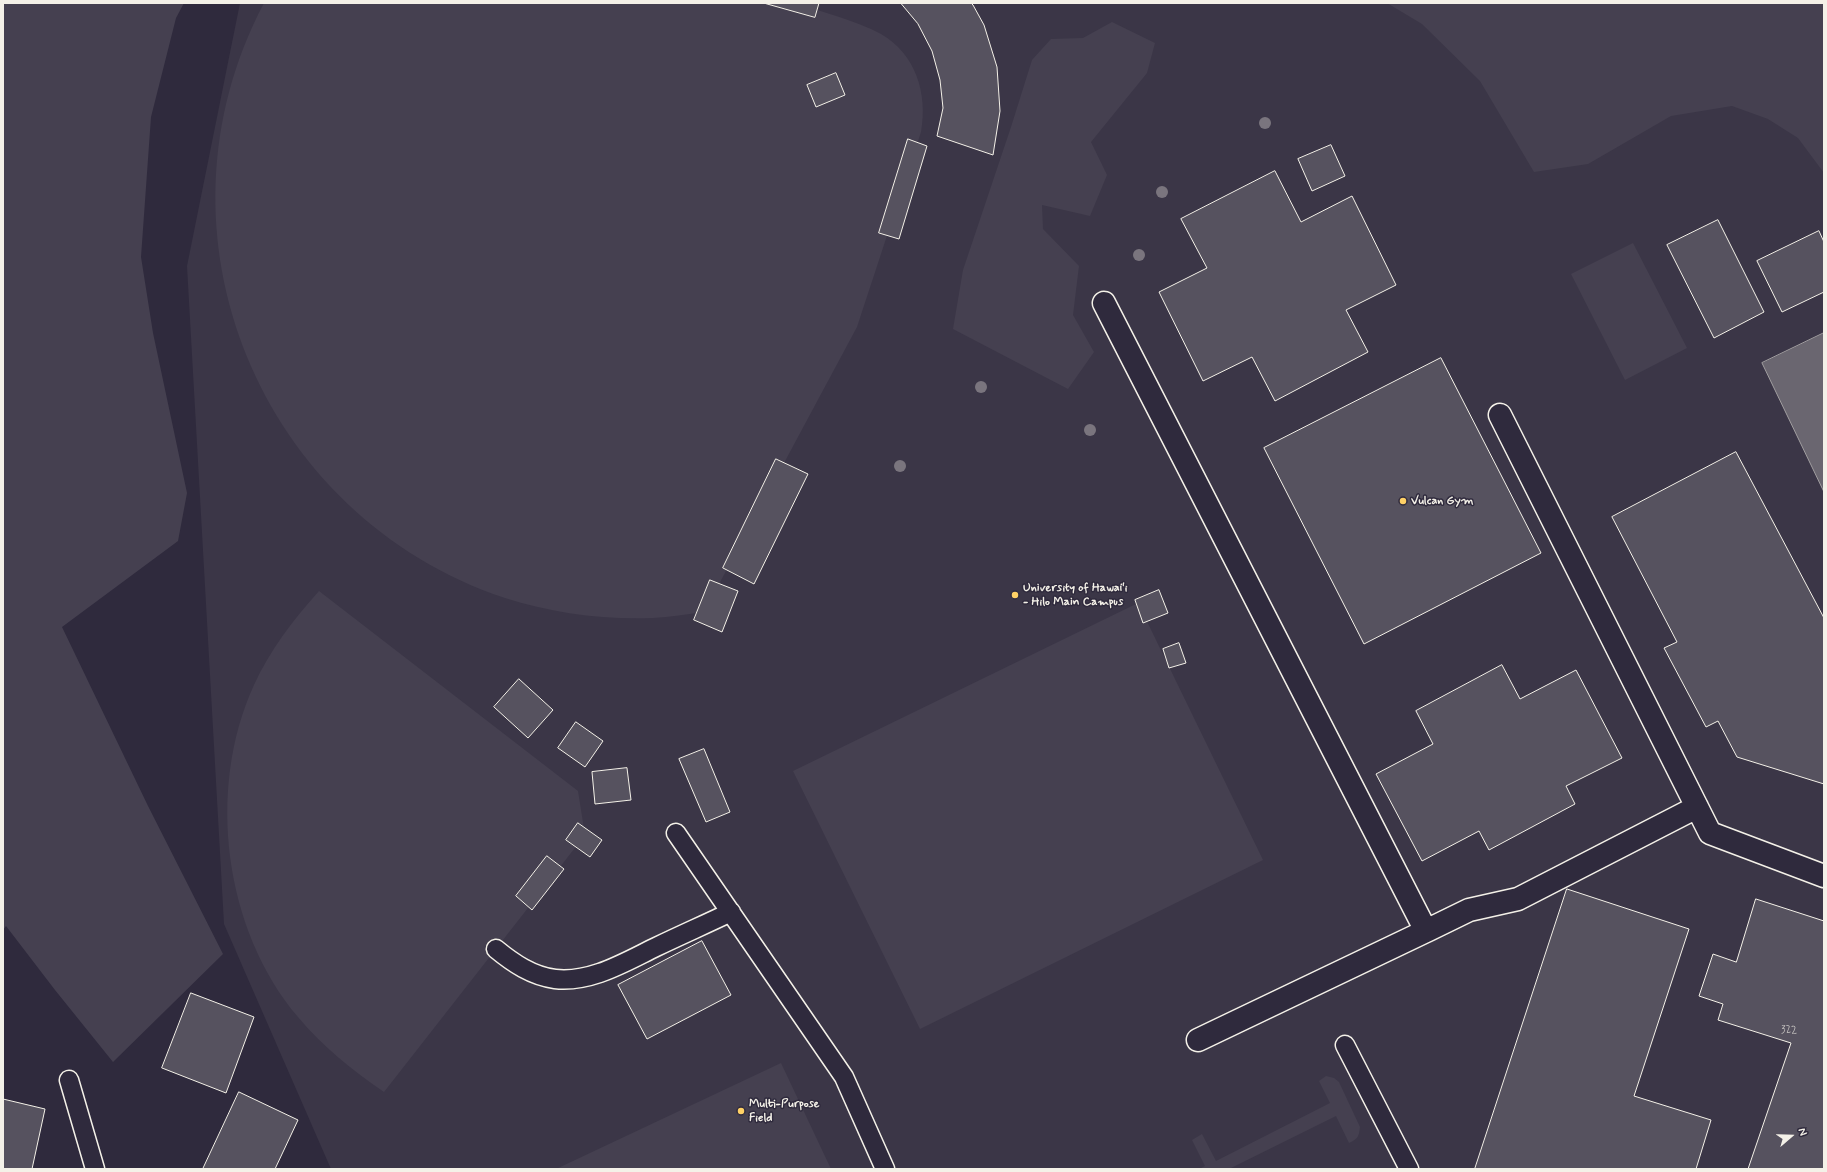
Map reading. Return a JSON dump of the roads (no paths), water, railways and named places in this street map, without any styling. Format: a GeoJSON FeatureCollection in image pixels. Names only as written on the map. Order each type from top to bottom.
{"type":"FeatureCollection","features":[{"type":"Feature","properties":{"kind":"street"},"geometry":{"type":"LineString","coordinates":[[1104,304],[1426,931]]}},
{"type":"Feature","properties":{"kind":"street"},"geometry":{"type":"LineString","coordinates":[[1500,415],[1710,833],[1824,876]]}},
{"type":"Feature","properties":{"kind":"street"},"geometry":{"type":"LineString","coordinates":[[1198,1040],[1469,910],[1518,899],[1697,807]]}},
{"type":"Feature","properties":{"kind":"lane"},"geometry":{"type":"LineString","coordinates":[[676,833],[844,1077],[885,1169]]}},
{"type":"Feature","properties":{"kind":"lane"},"geometry":{"type":"LineString","coordinates":[[496,949],[512,963],[536,974],[555,979],[580,979],[612,968],[731,912]]}},
{"type":"Feature","properties":{"kind":"lane"},"geometry":{"type":"LineString","coordinates":[[1345,1045],[1408,1169]]}},
{"type":"Feature","properties":{"kind":"lane"},"geometry":{"type":"LineString","coordinates":[[68,1080],[95,1169]]}},
{"type":"Feature","properties":{"kind":"place","name":"Vulcan Gym"},"geometry":{"type":"Point","coordinates":[1403,501]}},
{"type":"Feature","properties":{"kind":"place","name":"University of Hawaiʻi - Hilo Main Campus"},"geometry":{"type":"Point","coordinates":[1015,595]}},
{"type":"Feature","properties":{"kind":"place","name":"Multi-Purpose Field"},"geometry":{"type":"Point","coordinates":[741,1111]}}]}
